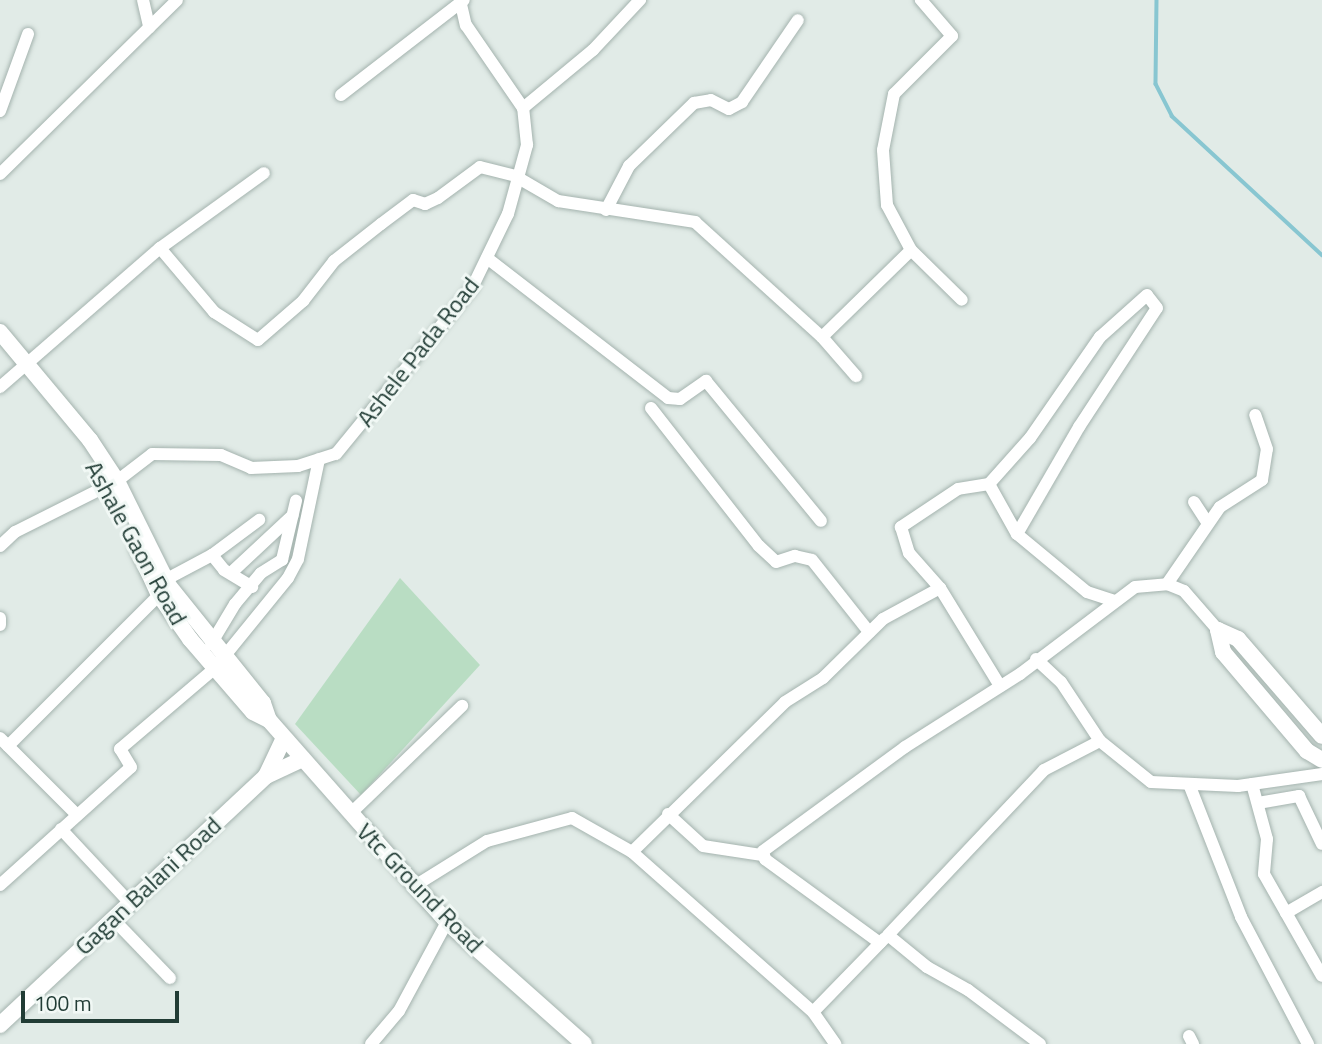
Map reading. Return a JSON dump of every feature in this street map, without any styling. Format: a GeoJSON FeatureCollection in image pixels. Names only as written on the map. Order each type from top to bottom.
{"type":"FeatureCollection","features":[{"type":"Feature","properties":{"kind":"street"},"geometry":{"type":"LineString","coordinates":[[143,0],[149,26]]}},
{"type":"Feature","properties":{"kind":"street"},"geometry":{"type":"LineString","coordinates":[[0,174],[177,0]]}},
{"type":"Feature","properties":{"kind":"street"},"geometry":{"type":"LineString","coordinates":[[341,94],[461,1],[480,49],[523,108],[593,50],[640,0]]}},
{"type":"Feature","properties":{"kind":"street"},"geometry":{"type":"LineString","coordinates":[[921,0],[952,36],[894,94],[883,150],[887,205],[911,250],[932,275],[962,300]]}},
{"type":"Feature","properties":{"kind":"street"},"geometry":{"type":"LineString","coordinates":[[606,210],[629,166],[694,103],[711,100],[729,109],[742,102],[798,20]]}},
{"type":"Feature","properties":{"kind":"street"},"geometry":{"type":"LineString","coordinates":[[0,111],[28,34]]}},
{"type":"Feature","properties":{"kind":"street","name":"Ashele Pada Road"},"geometry":{"type":"LineString","coordinates":[[0,546],[15,532],[112,483],[152,454],[221,455],[250,468],[298,466],[336,454],[369,418],[472,288],[508,214],[515,176],[527,145],[523,108]]}},
{"type":"Feature","properties":{"kind":"street"},"geometry":{"type":"LineString","coordinates":[[160,248],[214,312],[258,341],[303,301],[334,261],[413,200],[425,204],[438,198],[481,167],[515,176],[558,201],[695,222],[822,337],[856,376]]}},
{"type":"Feature","properties":{"kind":"street"},"geometry":{"type":"LineString","coordinates":[[0,387],[23,364],[160,248],[264,173]]}},
{"type":"Feature","properties":{"kind":"street"},"geometry":{"type":"LineString","coordinates":[[822,337],[911,250]]}},
{"type":"Feature","properties":{"kind":"street"},"geometry":{"type":"LineString","coordinates":[[487,258],[668,398],[680,398],[706,381],[821,522]]}},
{"type":"Feature","properties":{"kind":"street"},"geometry":{"type":"LineString","coordinates":[[1000,686],[940,588],[909,553],[901,527],[958,489],[989,484],[1030,439],[1100,337],[1147,295],[1157,308],[1079,427],[1017,534]]}},
{"type":"Feature","properties":{"kind":"street","name":"Ashale Gaon Road"},"geometry":{"type":"LineString","coordinates":[[0,332],[23,364],[90,440],[162,587],[219,664],[263,703],[269,720]]}},
{"type":"Feature","properties":{"kind":"street","name":"Ashale Gaon Road"},"geometry":{"type":"LineString","coordinates":[[0,348],[23,364]]}},
{"type":"Feature","properties":{"kind":"street"},"geometry":{"type":"LineString","coordinates":[[650,408],[759,546],[776,562],[795,556],[812,560],[869,632]]}},
{"type":"Feature","properties":{"kind":"street"},"geometry":{"type":"LineString","coordinates":[[1167,584],[1207,522],[1220,507],[1262,480],[1267,449],[1255,415]]}},
{"type":"Feature","properties":{"kind":"street"},"geometry":{"type":"LineString","coordinates":[[0,885],[131,767],[120,750],[219,664],[298,559],[319,459]]}},
{"type":"Feature","properties":{"kind":"street"},"geometry":{"type":"LineString","coordinates":[[989,484],[1017,534],[1087,592],[1115,601]]}},
{"type":"Feature","properties":{"kind":"street"},"geometry":{"type":"LineString","coordinates":[[211,644],[235,604],[269,565],[282,560],[296,501]]}},
{"type":"Feature","properties":{"kind":"street"},"geometry":{"type":"LineString","coordinates":[[1194,502],[1207,522]]}},
{"type":"Feature","properties":{"kind":"street"},"geometry":{"type":"LineString","coordinates":[[232,572],[293,515]]}},
{"type":"Feature","properties":{"kind":"street"},"geometry":{"type":"LineString","coordinates":[[77,815],[4,742],[162,587],[259,520]]}},
{"type":"Feature","properties":{"kind":"street"},"geometry":{"type":"LineString","coordinates":[[212,555],[252,587]]}},
{"type":"Feature","properties":{"kind":"street"},"geometry":{"type":"LineString","coordinates":[[762,855],[905,747],[1000,686],[1135,587],[1167,584],[1184,591],[1218,630],[1238,639],[1322,736]]}},
{"type":"Feature","properties":{"kind":"street","name":"Ashale Gaon Road"},"geometry":{"type":"LineString","coordinates":[[162,587],[211,644],[219,664]]}},
{"type":"Feature","properties":{"kind":"street"},"geometry":{"type":"LineString","coordinates":[[632,852],[748,733],[785,702],[823,678],[883,619],[940,588]]}},
{"type":"Feature","properties":{"kind":"street"},"geometry":{"type":"LineString","coordinates":[[0,618],[0,625]]}},
{"type":"Feature","properties":{"kind":"street"},"geometry":{"type":"LineString","coordinates":[[1218,630],[1223,652],[1307,751],[1322,760]]}},
{"type":"Feature","properties":{"kind":"street"},"geometry":{"type":"LineString","coordinates":[[1036,659],[1060,682],[1100,741],[1151,782],[1252,784],[1322,774]]}},
{"type":"Feature","properties":{"kind":"street"},"geometry":{"type":"LineString","coordinates":[[349,814],[462,705]]}},
{"type":"Feature","properties":{"kind":"street","name":"Vtc Ground Road"},"geometry":{"type":"LineString","coordinates":[[269,720],[413,887],[447,922],[584,1044]]}},
{"type":"Feature","properties":{"kind":"street","name":"Gagan Balani Road"},"geometry":{"type":"LineString","coordinates":[[266,776],[284,738]]}},
{"type":"Feature","properties":{"kind":"street"},"geometry":{"type":"LineString","coordinates":[[813,1012],[1044,770],[1100,741]]}},
{"type":"Feature","properties":{"kind":"street","name":"Gagan Balani Road"},"geometry":{"type":"LineString","coordinates":[[0,1025],[266,776],[302,760]]}},
{"type":"Feature","properties":{"kind":"street"},"geometry":{"type":"LineString","coordinates":[[1189,784],[1241,917],[1308,1044]]}},
{"type":"Feature","properties":{"kind":"street"},"geometry":{"type":"LineString","coordinates":[[1252,784],[1267,839],[1264,874],[1322,976]]}},
{"type":"Feature","properties":{"kind":"street"},"geometry":{"type":"LineString","coordinates":[[1258,803],[1299,796],[1322,844]]}},
{"type":"Feature","properties":{"kind":"street"},"geometry":{"type":"LineString","coordinates":[[668,814],[703,846],[762,855],[1040,1044]]}},
{"type":"Feature","properties":{"kind":"street"},"geometry":{"type":"LineString","coordinates":[[413,887],[487,841],[572,818],[632,852],[813,1012],[835,1044]]}},
{"type":"Feature","properties":{"kind":"street"},"geometry":{"type":"LineString","coordinates":[[61,829],[130,903]]}},
{"type":"Feature","properties":{"kind":"street"},"geometry":{"type":"LineString","coordinates":[[1286,913],[1322,891]]}},
{"type":"Feature","properties":{"kind":"street"},"geometry":{"type":"LineString","coordinates":[[113,919],[170,978]]}},
{"type":"Feature","properties":{"kind":"street"},"geometry":{"type":"LineString","coordinates":[[371,1044],[399,1011],[447,922]]}},
{"type":"Feature","properties":{"kind":"green space"},"geometry":{"type":"Polygon","coordinates":[[[400,578],[480,665],[361,795],[295,724],[400,578]]]}},
{"type":"Feature","properties":{"kind":"waterway"},"geometry":{"type":"LineString","coordinates":[[1157,0],[1156,84],[1172,116],[1322,255]]}}]}
